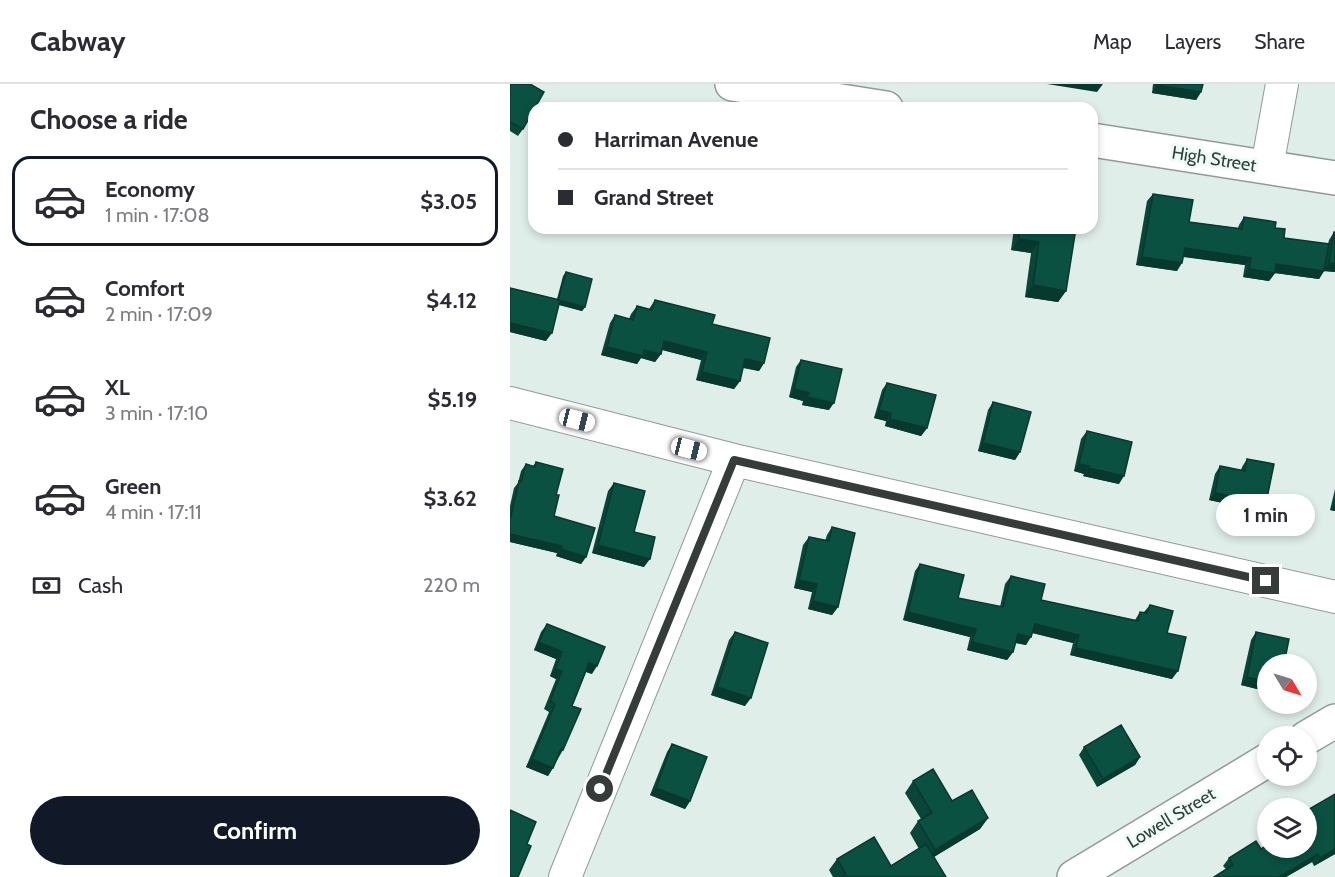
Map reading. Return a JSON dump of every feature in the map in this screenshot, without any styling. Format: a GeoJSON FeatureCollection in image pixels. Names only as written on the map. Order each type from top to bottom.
{"type":"FeatureCollection","features":[{"type":"Feature","properties":{"kind":"street"},"geometry":{"type":"LineString","coordinates":[[732,84],[781,88],[854,102]]}},
{"type":"Feature","properties":{"kind":"street"},"geometry":{"type":"LineString","coordinates":[[1267,167],[1282,84]]}},
{"type":"Feature","properties":{"kind":"street","name":"High Street"},"geometry":{"type":"LineString","coordinates":[[1098,141],[1335,178]]}},
{"type":"Feature","properties":{"kind":"street"},"geometry":{"type":"LineString","coordinates":[[510,403],[734,460],[1335,597]]}},
{"type":"Feature","properties":{"kind":"street"},"geometry":{"type":"LineString","coordinates":[[565,877],[734,460]]}},
{"type":"Feature","properties":{"kind":"street"},"geometry":{"type":"LineString","coordinates":[[1317,732],[1335,722]]}},
{"type":"Feature","properties":{"kind":"street","name":"Lowell Street"},"geometry":{"type":"LineString","coordinates":[[1074,877],[1257,767]]}},
{"type":"Feature","properties":{"kind":"building"},"geometry":{"type":"Polygon","coordinates":[[[510,84],[530,84],[544,92],[538,102],[528,102],[528,120],[523,129],[510,122],[510,84]]]}},
{"type":"Feature","properties":{"kind":"building"},"geometry":{"type":"Polygon","coordinates":[[[1157,84],[1203,84],[1201,92],[1157,84]]]}},
{"type":"Feature","properties":{"kind":"building"},"geometry":{"type":"Polygon","coordinates":[[[1153,194],[1193,200],[1189,222],[1242,229],[1244,217],[1276,222],[1275,228],[1285,229],[1284,238],[1329,244],[1324,271],[1276,264],[1275,273],[1249,269],[1251,258],[1185,248],[1182,263],[1142,257],[1153,194]]]}},
{"type":"Feature","properties":{"kind":"building"},"geometry":{"type":"Polygon","coordinates":[[[1335,232],[1335,264],[1329,263],[1335,232]]]}},
{"type":"Feature","properties":{"kind":"building"},"geometry":{"type":"Polygon","coordinates":[[[1019,234],[1075,234],[1066,291],[1033,285],[1039,242],[1019,239],[1019,234]]]}},
{"type":"Feature","properties":{"kind":"building"},"geometry":{"type":"Polygon","coordinates":[[[566,272],[592,279],[585,307],[558,300],[566,272]]]}},
{"type":"Feature","properties":{"kind":"building"},"geometry":{"type":"Polygon","coordinates":[[[510,288],[560,300],[552,333],[510,323],[510,288]]]}},
{"type":"Feature","properties":{"kind":"building"},"geometry":{"type":"Polygon","coordinates":[[[655,300],[715,315],[712,324],[770,338],[764,363],[745,359],[740,381],[702,372],[707,352],[664,341],[661,354],[644,350],[643,356],[607,347],[615,315],[633,320],[637,306],[652,310],[655,300]]]}},
{"type":"Feature","properties":{"kind":"building"},"geometry":{"type":"Polygon","coordinates":[[[801,360],[842,369],[834,403],[807,397],[809,393],[794,389],[801,360]]]}},
{"type":"Feature","properties":{"kind":"building"},"geometry":{"type":"Polygon","coordinates":[[[887,383],[936,395],[927,428],[890,419],[891,413],[879,410],[887,383]]]}},
{"type":"Feature","properties":{"kind":"building"},"geometry":{"type":"Polygon","coordinates":[[[993,402],[1031,412],[1020,452],[983,443],[993,402]]]}},
{"type":"Feature","properties":{"kind":"building"},"geometry":{"type":"Polygon","coordinates":[[[1087,431],[1132,442],[1124,476],[1079,464],[1087,431]]]}},
{"type":"Feature","properties":{"kind":"building"},"geometry":{"type":"Polygon","coordinates":[[[1247,459],[1274,464],[1266,503],[1215,493],[1220,466],[1245,471],[1247,459]]]}},
{"type":"Feature","properties":{"kind":"building"},"geometry":{"type":"Polygon","coordinates":[[[536,462],[563,469],[556,495],[559,495],[554,516],[595,528],[586,557],[561,549],[562,546],[510,534],[510,520],[519,481],[521,482],[526,464],[535,467],[536,462]]]}},
{"type":"Feature","properties":{"kind":"building"},"geometry":{"type":"Polygon","coordinates":[[[614,483],[645,491],[634,532],[655,537],[650,559],[598,545],[614,483]]]}},
{"type":"Feature","properties":{"kind":"building"},"geometry":{"type":"Polygon","coordinates":[[[832,527],[855,533],[838,607],[813,601],[817,584],[799,580],[809,537],[829,541],[832,527]]]}},
{"type":"Feature","properties":{"kind":"building"},"geometry":{"type":"Polygon","coordinates":[[[920,564],[964,575],[958,598],[1003,607],[1011,576],[1045,584],[1041,600],[1138,621],[1140,612],[1147,613],[1150,605],[1173,611],[1167,633],[1186,637],[1178,671],[1076,648],[1079,635],[1035,624],[1031,637],[1018,634],[1013,652],[972,642],[976,629],[908,612],[920,564]]]}},
{"type":"Feature","properties":{"kind":"building"},"geometry":{"type":"Polygon","coordinates":[[[547,624],[605,647],[597,666],[589,663],[572,706],[581,709],[553,768],[532,759],[555,704],[550,701],[562,671],[555,669],[562,652],[539,642],[547,624]]]}},
{"type":"Feature","properties":{"kind":"building"},"geometry":{"type":"Polygon","coordinates":[[[735,632],[768,643],[751,698],[717,687],[735,632]]]}},
{"type":"Feature","properties":{"kind":"building"},"geometry":{"type":"Polygon","coordinates":[[[1256,632],[1289,639],[1286,654],[1257,654],[1257,679],[1247,677],[1256,632]]]}},
{"type":"Feature","properties":{"kind":"building"},"geometry":{"type":"Polygon","coordinates":[[[1121,725],[1140,757],[1103,779],[1084,747],[1121,725]]]}},
{"type":"Feature","properties":{"kind":"building"},"geometry":{"type":"Polygon","coordinates":[[[672,744],[707,757],[690,801],[656,788],[672,744]]]}},
{"type":"Feature","properties":{"kind":"building"},"geometry":{"type":"Polygon","coordinates":[[[933,769],[952,801],[972,790],[988,818],[935,850],[918,821],[932,813],[913,781],[933,769]]]}},
{"type":"Feature","properties":{"kind":"building"},"geometry":{"type":"Polygon","coordinates":[[[1335,794],[1335,849],[1320,858],[1317,855],[1317,805],[1335,794]]]}},
{"type":"Feature","properties":{"kind":"building"},"geometry":{"type":"Polygon","coordinates":[[[510,810],[536,822],[527,844],[531,846],[518,877],[510,877],[510,810]]]}},
{"type":"Feature","properties":{"kind":"building"},"geometry":{"type":"Polygon","coordinates":[[[874,837],[891,866],[926,844],[946,877],[842,877],[846,874],[837,859],[874,837]]]}},
{"type":"Feature","properties":{"kind":"building"},"geometry":{"type":"Polygon","coordinates":[[[1256,841],[1257,858],[1311,858],[1279,877],[1214,877],[1233,865],[1229,858],[1256,841]]]}},
{"type":"Feature","properties":{"kind":"route"},"geometry":{"type":"LineString","coordinates":[[600,789],[734,460],[1266,581]]}}]}
